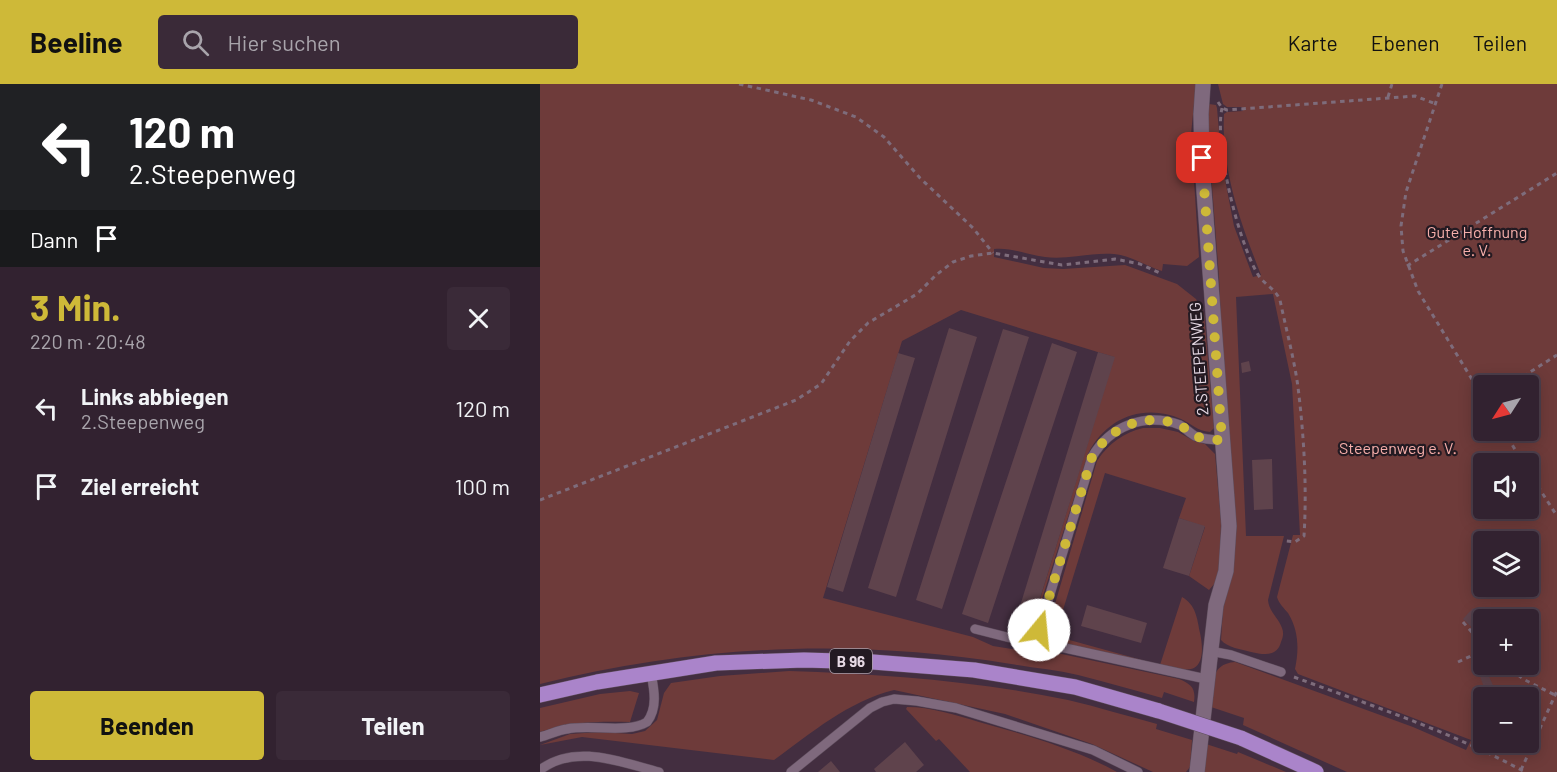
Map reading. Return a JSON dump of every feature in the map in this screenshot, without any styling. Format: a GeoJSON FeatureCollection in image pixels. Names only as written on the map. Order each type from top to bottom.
{"type":"FeatureCollection","features":[{"type":"Feature","properties":{"kind":"main road","name":"B 96"},"geometry":{"type":"LineString","coordinates":[[540,695],[597,682],[716,663],[804,660],[974,670],[1075,687],[1160,711],[1241,738],[1316,772]]}},
{"type":"Feature","properties":{"kind":"street","name":"2.STEEPENWEG"},"geometry":{"type":"LineString","coordinates":[[1197,772],[1206,679],[1216,605],[1226,570],[1229,526],[1202,164],[1203,91]]}},
{"type":"Feature","properties":{"kind":"lane"},"geometry":{"type":"LineString","coordinates":[[1039,644],[1039,630],[1092,457],[1098,447],[1127,425],[1143,420],[1162,421],[1181,426],[1196,436],[1222,440]]}},
{"type":"Feature","properties":{"kind":"lane"},"geometry":{"type":"LineString","coordinates":[[975,629],[1206,679]]}},
{"type":"Feature","properties":{"kind":"lane"},"geometry":{"type":"LineString","coordinates":[[1210,651],[1231,655],[1281,672]]}},
{"type":"Feature","properties":{"kind":"lane"},"geometry":{"type":"LineString","coordinates":[[540,737],[567,729],[641,726],[647,722],[654,711],[651,673]]}},
{"type":"Feature","properties":{"kind":"lane"},"geometry":{"type":"LineString","coordinates":[[791,772],[870,708],[894,699],[956,708],[1004,721],[1093,750],[1138,772]]}},
{"type":"Feature","properties":{"kind":"lane"},"geometry":{"type":"LineString","coordinates":[[540,770],[550,762],[567,756],[593,756],[659,772]]}},
{"type":"Feature","properties":{"kind":"path"},"geometry":{"type":"LineString","coordinates":[[739,84],[811,100],[856,117],[884,137],[920,178],[973,228],[993,253]]}},
{"type":"Feature","properties":{"kind":"path"},"geometry":{"type":"LineString","coordinates":[[1388,97],[1392,84]]}},
{"type":"Feature","properties":{"kind":"path"},"geometry":{"type":"LineString","coordinates":[[1442,84],[1406,192],[1401,226],[1403,251],[1418,291],[1473,381]]}},
{"type":"Feature","properties":{"kind":"path"},"geometry":{"type":"LineString","coordinates":[[1203,91],[1227,110],[1415,96],[1436,104]]}},
{"type":"Feature","properties":{"kind":"path"},"geometry":{"type":"LineString","coordinates":[[1222,108],[1222,157],[1237,225],[1257,275],[1277,292],[1298,385],[1304,536],[1295,542],[1286,541]]}},
{"type":"Feature","properties":{"kind":"path"},"geometry":{"type":"LineString","coordinates":[[1407,266],[1557,173]]}},
{"type":"Feature","properties":{"kind":"path"},"geometry":{"type":"LineString","coordinates":[[540,500],[796,400],[821,384],[850,341],[868,323],[917,294],[953,262],[971,256],[993,253],[1062,265],[1115,259],[1140,264],[1162,274]]}},
{"type":"Feature","properties":{"kind":"path"},"geometry":{"type":"LineString","coordinates":[[1526,375],[1557,356]]}},
{"type":"Feature","properties":{"kind":"path"},"geometry":{"type":"LineString","coordinates":[[1539,488],[1557,516]]}},
{"type":"Feature","properties":{"kind":"path"},"geometry":{"type":"LineString","coordinates":[[1463,622],[1473,634]]}},
{"type":"Feature","properties":{"kind":"path"},"geometry":{"type":"LineString","coordinates":[[1458,662],[1473,654]]}},
{"type":"Feature","properties":{"kind":"path"},"geometry":{"type":"LineString","coordinates":[[1281,672],[1461,741],[1525,772]]}},
{"type":"Feature","properties":{"kind":"path"},"geometry":{"type":"LineString","coordinates":[[1518,675],[1539,687],[1556,693],[1521,770]]}},
{"type":"Feature","properties":{"kind":"green space"},"geometry":{"type":"Polygon","coordinates":[[[540,84],[1196,84],[1191,134],[1199,257],[1187,266],[1163,264],[1162,271],[1114,254],[1054,258],[1013,250],[994,249],[994,257],[1044,268],[1125,265],[1177,284],[1196,299],[1204,313],[1214,428],[1210,432],[1205,431],[1167,414],[1153,413],[1127,417],[1105,431],[1088,454],[1032,625],[1114,357],[961,310],[902,341],[823,598],[973,637],[993,646],[1057,653],[1179,679],[1192,687],[1194,702],[1164,692],[1162,698],[1078,675],[1011,664],[892,651],[833,649],[716,654],[599,671],[540,684],[540,84]]]}},
{"type":"Feature","properties":{"kind":"green space"},"geometry":{"type":"Polygon","coordinates":[[[1218,84],[1557,84],[1557,772],[1347,772],[1243,725],[1244,718],[1211,707],[1214,677],[1221,667],[1235,662],[1413,727],[1466,750],[1471,740],[1298,674],[1295,669],[1296,634],[1292,620],[1277,597],[1293,535],[1300,535],[1292,384],[1273,294],[1236,297],[1246,536],[1284,536],[1268,600],[1282,628],[1283,635],[1279,647],[1269,654],[1235,648],[1221,640],[1223,609],[1232,573],[1219,277],[1210,160],[1221,159],[1234,226],[1253,277],[1261,275],[1234,196],[1226,156],[1224,114],[1243,111],[1242,107],[1227,107],[1223,104],[1218,84]]]}},
{"type":"Feature","properties":{"kind":"green space"},"geometry":{"type":"Polygon","coordinates":[[[1207,105],[1216,105],[1217,108],[1221,155],[1209,155],[1207,105]]]}},
{"type":"Feature","properties":{"kind":"green space"},"geometry":{"type":"Polygon","coordinates":[[[1143,428],[1160,428],[1178,432],[1205,444],[1215,454],[1221,521],[1220,569],[1215,583],[1209,590],[1189,576],[1205,527],[1179,518],[1186,498],[1105,473],[1055,636],[1160,665],[1182,597],[1193,608],[1197,617],[1202,646],[1200,661],[1197,665],[1184,670],[1149,665],[1057,642],[1047,631],[1097,461],[1117,440],[1143,428]]]}},
{"type":"Feature","properties":{"kind":"green space"},"geometry":{"type":"Polygon","coordinates":[[[789,671],[929,679],[1068,700],[1157,724],[1156,729],[1192,740],[1190,767],[1186,772],[1153,772],[1092,744],[1005,714],[894,690],[877,695],[846,710],[774,760],[582,737],[540,745],[570,734],[599,732],[632,734],[645,731],[657,720],[664,693],[671,683],[720,676],[789,671]]]}},
{"type":"Feature","properties":{"kind":"green space"},"geometry":{"type":"Polygon","coordinates":[[[630,691],[639,693],[630,722],[585,723],[540,732],[540,708],[600,694],[630,691]]]}},
{"type":"Feature","properties":{"kind":"green space"},"geometry":{"type":"Polygon","coordinates":[[[907,707],[943,712],[1032,737],[1084,756],[1117,772],[970,772],[939,739],[936,741],[906,709],[907,707]]]}},
{"type":"Feature","properties":{"kind":"green space"},"geometry":{"type":"Polygon","coordinates":[[[1206,744],[1237,754],[1238,752],[1286,772],[1204,772],[1206,744]]]}},
{"type":"Feature","properties":{"kind":"building"},"geometry":{"type":"Polygon","coordinates":[[[949,328],[977,337],[896,597],[868,588],[949,328]]]}},
{"type":"Feature","properties":{"kind":"building"},"geometry":{"type":"Polygon","coordinates":[[[1003,329],[1029,337],[942,609],[916,600],[1003,329]]]}},
{"type":"Feature","properties":{"kind":"building"},"geometry":{"type":"Polygon","coordinates":[[[1052,343],[1077,352],[988,623],[962,614],[1052,343]]]}},
{"type":"Feature","properties":{"kind":"building"},"geometry":{"type":"Polygon","coordinates":[[[1098,352],[1115,357],[1029,634],[1013,629],[1098,352]]]}},
{"type":"Feature","properties":{"kind":"building"},"geometry":{"type":"Polygon","coordinates":[[[898,353],[915,358],[843,592],[827,587],[898,353]]]}},
{"type":"Feature","properties":{"kind":"building"},"geometry":{"type":"Polygon","coordinates":[[[1249,361],[1251,371],[1242,373],[1241,363],[1249,361]]]}},
{"type":"Feature","properties":{"kind":"building"},"geometry":{"type":"Polygon","coordinates":[[[1272,459],[1273,509],[1254,510],[1252,460],[1272,459]]]}},
{"type":"Feature","properties":{"kind":"building"},"geometry":{"type":"Polygon","coordinates":[[[1179,518],[1205,526],[1189,576],[1163,568],[1179,518]]]}},
{"type":"Feature","properties":{"kind":"building"},"geometry":{"type":"Polygon","coordinates":[[[1087,605],[1147,623],[1141,643],[1081,626],[1087,605]]]}},
{"type":"Feature","properties":{"kind":"building"},"geometry":{"type":"Polygon","coordinates":[[[1473,608],[1474,609],[1473,629],[1463,619],[1473,608]]]}},
{"type":"Feature","properties":{"kind":"building"},"geometry":{"type":"Polygon","coordinates":[[[1479,675],[1488,675],[1494,687],[1484,687],[1479,675]]]}},
{"type":"Feature","properties":{"kind":"building"},"geometry":{"type":"Polygon","coordinates":[[[905,742],[924,765],[916,772],[876,772],[874,769],[905,742]]]}},
{"type":"Feature","properties":{"kind":"building"},"geometry":{"type":"Polygon","coordinates":[[[831,761],[840,772],[818,772],[831,761]]]}},
{"type":"Feature","properties":{"kind":"route"},"geometry":{"type":"LineString","coordinates":[[1039,630],[1092,457],[1098,447],[1127,425],[1143,420],[1162,421],[1181,426],[1196,436],[1222,440],[1202,158]]}},
{"type":"Feature","properties":{"kind":"park label","name":"Gute Hoffnung e. V."},"geometry":{"type":"Point","coordinates":[1477,240]}},
{"type":"Feature","properties":{"kind":"park label","name":"Steepenweg e. V."},"geometry":{"type":"Point","coordinates":[1398,447]}}]}
